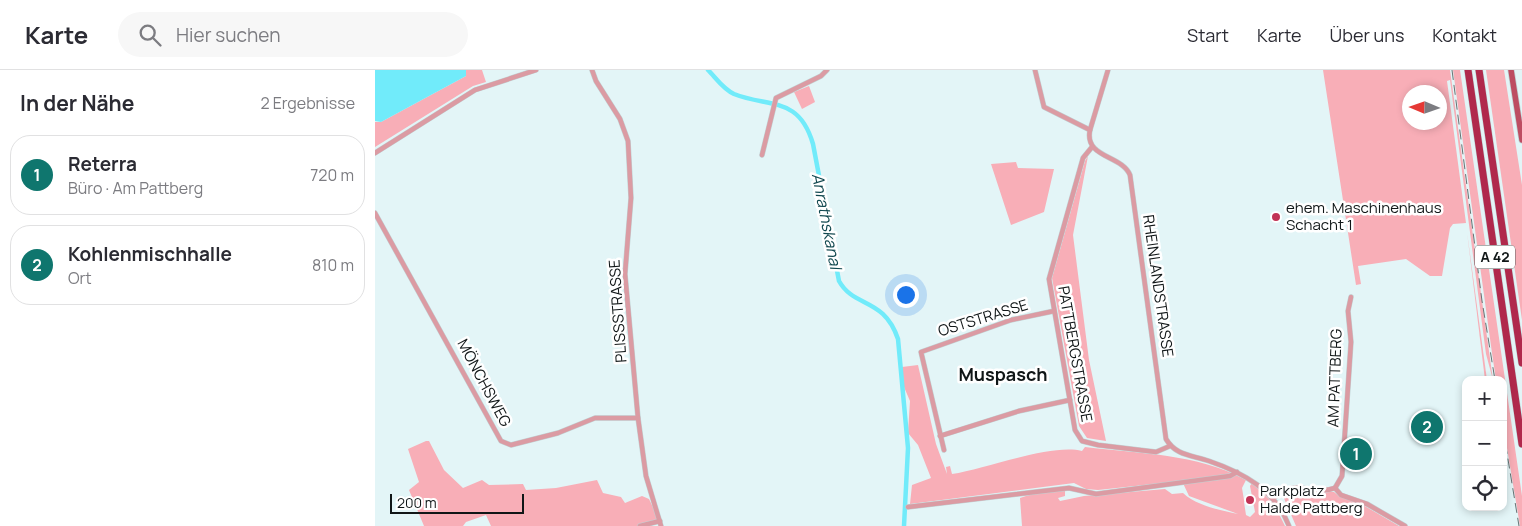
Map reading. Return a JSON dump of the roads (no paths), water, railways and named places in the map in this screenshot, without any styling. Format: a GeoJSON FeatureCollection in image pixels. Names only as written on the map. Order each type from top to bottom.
{"type":"FeatureCollection","features":[{"type":"Feature","properties":{"kind":"highway","name":"A 42"},"geometry":{"type":"LineString","coordinates":[[1468,70],[1522,444]]}},
{"type":"Feature","properties":{"kind":"highway","name":"A 42"},"geometry":{"type":"LineString","coordinates":[[1479,70],[1522,363]]}},
{"type":"Feature","properties":{"kind":"main road"},"geometry":{"type":"LineString","coordinates":[[1511,70],[1522,140]]}},
{"type":"Feature","properties":{"kind":"street"},"geometry":{"type":"LineString","coordinates":[[375,153],[475,90],[536,70]]}},
{"type":"Feature","properties":{"kind":"street","name":"PLISSSTRASSE"},"geometry":{"type":"LineString","coordinates":[[592,70],[596,81],[620,119],[627,141],[631,198],[625,274],[638,418],[648,486],[661,524]]}},
{"type":"Feature","properties":{"kind":"street"},"geometry":{"type":"LineString","coordinates":[[762,155],[775,100],[787,91],[821,76],[827,70]]}},
{"type":"Feature","properties":{"kind":"street"},"geometry":{"type":"LineString","coordinates":[[1035,70],[1044,106],[1090,130]]}},
{"type":"Feature","properties":{"kind":"street"},"geometry":{"type":"LineString","coordinates":[[1092,147],[1089,141],[1090,130],[1108,70]]}},
{"type":"Feature","properties":{"kind":"street","name":"PATTBERGSTRASSE"},"geometry":{"type":"LineString","coordinates":[[1092,147],[1083,158],[1049,272],[1054,311],[1077,434],[1085,442],[1156,452],[1171,446]]}},
{"type":"Feature","properties":{"kind":"street","name":"RHEINLANDSTRASSE"},"geometry":{"type":"LineString","coordinates":[[1092,147],[1124,166],[1130,175],[1165,432],[1171,446]]}},
{"type":"Feature","properties":{"kind":"street","name":"MÖNCHSWEG"},"geometry":{"type":"LineString","coordinates":[[375,213],[501,440],[505,444],[511,445],[558,433],[595,418],[638,418]]}},
{"type":"Feature","properties":{"kind":"street","name":"AM PATTBERG"},"geometry":{"type":"LineString","coordinates":[[1335,488],[1342,476],[1351,342],[1348,311],[1351,297]]}},
{"type":"Feature","properties":{"kind":"street","name":"OSTSTRASSE"},"geometry":{"type":"LineString","coordinates":[[940,436],[921,352],[1011,320],[1054,311]]}},
{"type":"Feature","properties":{"kind":"street"},"geometry":{"type":"LineString","coordinates":[[944,450],[940,436],[1019,411],[1070,400]]}},
{"type":"Feature","properties":{"kind":"street"},"geometry":{"type":"LineString","coordinates":[[1171,446],[1183,454],[1207,460],[1251,479],[1274,498],[1289,526]]}},
{"type":"Feature","properties":{"kind":"street"},"geometry":{"type":"LineString","coordinates":[[908,507],[1069,488],[1096,494],[1230,476],[1237,472]]}},
{"type":"Feature","properties":{"kind":"street"},"geometry":{"type":"LineString","coordinates":[[1274,498],[1282,491],[1291,488],[1326,490],[1335,488],[1341,495],[1367,504],[1405,526]]}},
{"type":"Feature","properties":{"kind":"street"},"geometry":{"type":"LineString","coordinates":[[640,526],[661,524]]}},
{"type":"Feature","properties":{"kind":"water"},"geometry":{"type":"Polygon","coordinates":[[[375,70],[466,70],[466,76],[381,122],[375,121],[375,70]]]}},
{"type":"Feature","properties":{"kind":"waterway","name":"Anrathskanal"},"geometry":{"type":"LineString","coordinates":[[708,70],[730,92],[782,106],[800,118],[813,144],[839,281],[845,290],[877,309],[885,316],[898,339],[908,448],[904,526]]}},
{"type":"Feature","properties":{"kind":"railway"},"geometry":{"type":"LineString","coordinates":[[1452,70],[1482,301],[1494,376]]}},
{"type":"Feature","properties":{"kind":"railway"},"geometry":{"type":"LineString","coordinates":[[1507,453],[1519,526]]}},
{"type":"Feature","properties":{"kind":"place","name":"ehem. Maschinenhaus Schacht 1"},"geometry":{"type":"Point","coordinates":[1276,217]}},
{"type":"Feature","properties":{"kind":"place","name":"Kohlenmischhalle"},"geometry":{"type":"Point","coordinates":[1427,427]}},
{"type":"Feature","properties":{"kind":"place","name":"Reterra"},"geometry":{"type":"Point","coordinates":[1356,454]}},
{"type":"Feature","properties":{"kind":"place","name":"Parkplatz Halde Pattberg"},"geometry":{"type":"Point","coordinates":[1250,500]}},
{"type":"Feature","properties":{"kind":"district","name":"Muspasch"},"geometry":{"type":"Point","coordinates":[1003,375]}}]}
